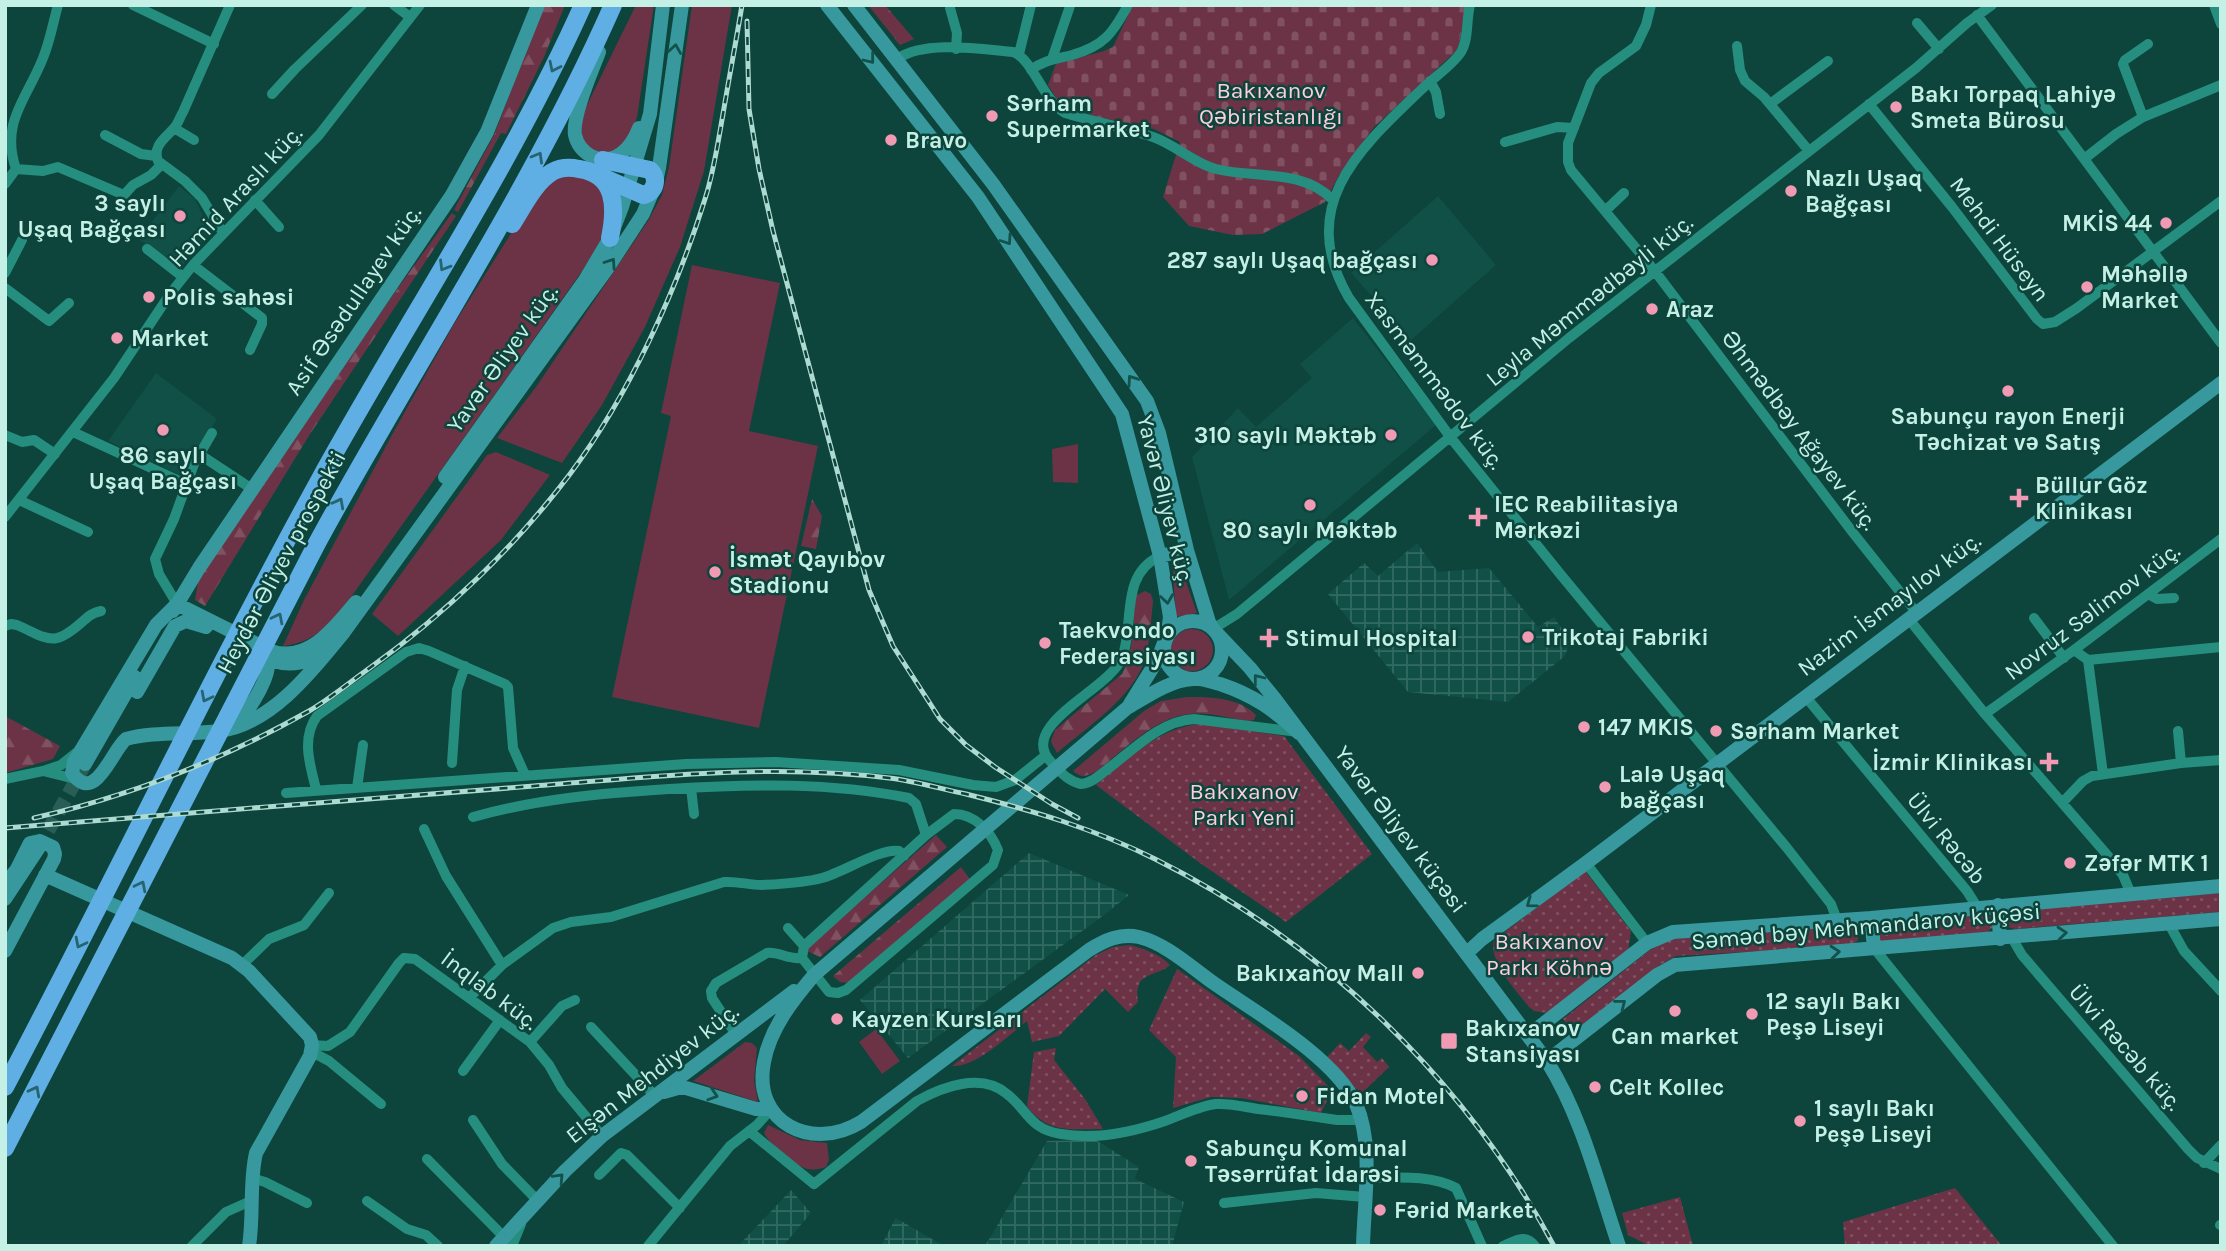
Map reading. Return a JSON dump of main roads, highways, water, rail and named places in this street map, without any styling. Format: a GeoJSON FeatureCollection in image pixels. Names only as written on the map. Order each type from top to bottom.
{"type":"FeatureCollection","features":[{"type":"Feature","properties":{"kind":"highway","name":"Heydər Əliyev prospekti"},"geometry":{"type":"LineString","coordinates":[[5,1087],[282,549],[374,382],[512,148],[553,71],[583,5]]}},
{"type":"Feature","properties":{"kind":"highway","name":"Heydər Əliyev prospekti"},"geometry":{"type":"LineString","coordinates":[[5,1148],[307,563],[359,466],[551,134],[615,5]]}},
{"type":"Feature","properties":{"kind":"highway"},"geometry":{"type":"LineString","coordinates":[[420,360],[543,180],[550,174],[565,168],[586,170],[599,167],[634,165],[653,172],[655,186],[646,195],[627,189],[599,167]]}},
{"type":"Feature","properties":{"kind":"highway"},"geometry":{"type":"LineString","coordinates":[[599,167],[614,204],[610,238]]}},
{"type":"Feature","properties":{"kind":"main road","name":"Asif Əsədullayev küç."},"geometry":{"type":"LineString","coordinates":[[177,604],[457,188],[496,112],[538,5]]}},
{"type":"Feature","properties":{"kind":"main road"},"geometry":{"type":"LineString","coordinates":[[615,5],[584,94],[575,129],[575,137],[582,150],[599,167],[620,156],[633,142],[655,62]]}},
{"type":"Feature","properties":{"kind":"main road","name":"Yavər Əliyev küç."},"geometry":{"type":"LineString","coordinates":[[264,652],[287,654],[303,651],[322,639],[340,620],[416,519],[585,280],[610,238],[650,114],[663,5]]}},
{"type":"Feature","properties":{"kind":"main road","name":"Yavər Əliyev küç."},"geometry":{"type":"LineString","coordinates":[[229,730],[252,721],[272,707],[307,677],[335,643],[601,278],[643,214],[655,186],[682,5]]}},
{"type":"Feature","properties":{"kind":"main road","name":"Yavər Əliyev küç."},"geometry":{"type":"LineString","coordinates":[[827,5],[978,197],[1114,400],[1127,428],[1160,556],[1170,617],[1166,639]]}},
{"type":"Feature","properties":{"kind":"main road","name":"Yavər Əliyev küç."},"geometry":{"type":"LineString","coordinates":[[854,5],[993,184],[1147,401],[1159,433],[1201,602],[1213,629]]}},
{"type":"Feature","properties":{"kind":"main road","name":"Nazim İsmayılov küç."},"geometry":{"type":"LineString","coordinates":[[1467,953],[1482,939],[2221,383]]}},
{"type":"Feature","properties":{"kind":"main road"},"geometry":{"type":"LineString","coordinates":[[1160,556],[1187,550]]}},
{"type":"Feature","properties":{"kind":"main road"},"geometry":{"type":"LineString","coordinates":[[177,604],[156,625],[82,748],[71,770],[79,780],[90,783],[98,779],[126,738],[229,730],[242,717],[268,668],[264,652]]}},
{"type":"Feature","properties":{"kind":"main road"},"geometry":{"type":"LineString","coordinates":[[177,604],[89,767],[167,638],[180,623],[198,623],[264,652]]}},
{"type":"Feature","properties":{"kind":"main road"},"geometry":{"type":"LineString","coordinates":[[177,604],[281,663],[310,660],[335,643]]}},
{"type":"Feature","properties":{"kind":"main road"},"geometry":{"type":"LineString","coordinates":[[1128,708],[1150,674],[1174,628],[1187,621],[1201,622],[1213,629],[1250,668],[1299,733]]}},
{"type":"Feature","properties":{"kind":"main road"},"geometry":{"type":"LineString","coordinates":[[1213,629],[1221,644],[1219,661],[1209,674],[1165,688],[1128,708],[814,975],[781,1019],[764,1060],[764,1095],[771,1109],[785,1123],[804,1132],[827,1135],[851,1128],[1089,950],[1111,938],[1128,935],[1148,940],[1167,950],[1307,1049],[1349,1092],[1361,1116],[1366,1140],[1363,1246]]}},
{"type":"Feature","properties":{"kind":"main road"},"geometry":{"type":"LineString","coordinates":[[1166,639],[1165,658],[1169,666],[1184,677],[1214,682],[1255,698],[1299,733]]}},
{"type":"Feature","properties":{"kind":"main road","name":"Yavər Əliyev küçəsi"},"geometry":{"type":"LineString","coordinates":[[1299,733],[1467,953]]}},
{"type":"Feature","properties":{"kind":"main road"},"geometry":{"type":"LineString","coordinates":[[5,884],[32,841],[46,842],[54,850],[54,859],[5,951]]}},
{"type":"Feature","properties":{"kind":"main road"},"geometry":{"type":"LineString","coordinates":[[5,899],[43,851],[5,933]]}},
{"type":"Feature","properties":{"kind":"main road"},"geometry":{"type":"LineString","coordinates":[[46,875],[212,947],[242,965],[310,1037],[312,1049],[260,1144],[254,1162],[249,1246]]}},
{"type":"Feature","properties":{"kind":"main road","name":"Səməd bəy Mehmandarov küçəsi"},"geometry":{"type":"LineString","coordinates":[[1526,1030],[1552,1018],[1647,943],[1673,932],[1871,918],[2221,887]]}},
{"type":"Feature","properties":{"kind":"main road"},"geometry":{"type":"LineString","coordinates":[[1998,905],[2006,938]]}},
{"type":"Feature","properties":{"kind":"main road"},"geometry":{"type":"LineString","coordinates":[[1871,918],[1874,948]]}},
{"type":"Feature","properties":{"kind":"main road","name":"Səməd bəy Mehmandarov küçəsi"},"geometry":{"type":"LineString","coordinates":[[1547,1061],[1657,975],[1675,965],[2221,919]]}},
{"type":"Feature","properties":{"kind":"main road"},"geometry":{"type":"LineString","coordinates":[[1467,953],[1526,1030],[1563,1088],[1619,1246]]}},
{"type":"Feature","properties":{"kind":"main road","name":"Elşən Mehdiyev küç."},"geometry":{"type":"LineString","coordinates":[[504,1243],[525,1215],[602,1136],[814,975]]}},
{"type":"Feature","properties":{"kind":"main road"},"geometry":{"type":"LineString","coordinates":[[655,1096],[686,1088],[755,1109],[771,1109]]}},
{"type":"Feature","properties":{"kind":"tunnel"},"geometry":{"type":"LineString","coordinates":[[38,849],[85,764]]}},
{"type":"Feature","properties":{"kind":"railway"},"geometry":{"type":"LineString","coordinates":[[34,818],[106,799],[176,774],[244,745],[309,711],[426,625],[478,578],[526,528],[570,474],[612,411],[649,342],[680,270],[711,178],[742,5]]}},
{"type":"Feature","properties":{"kind":"railway"},"geometry":{"type":"LineString","coordinates":[[747,21],[749,109],[759,169],[773,231],[869,590],[893,646],[940,719],[966,745],[995,767],[1078,818]]}},
{"type":"Feature","properties":{"kind":"railway"},"geometry":{"type":"LineString","coordinates":[[5,828],[712,773],[800,772],[889,778],[990,800],[1086,829],[1155,859],[1216,893],[1275,931],[1331,974],[1384,1022],[1433,1073],[1478,1128],[1518,1185],[1554,1246]]}},
{"type":"Feature","properties":{"kind":"place","name":"Bakı Torpaq Lahiyə Smeta Bürosu"},"geometry":{"type":"Point","coordinates":[1896,107]}},
{"type":"Feature","properties":{"kind":"place","name":"Sərham Supermarket"},"geometry":{"type":"Point","coordinates":[992,116]}},
{"type":"Feature","properties":{"kind":"place","name":"Bravo"},"geometry":{"type":"Point","coordinates":[891,140]}},
{"type":"Feature","properties":{"kind":"place","name":"Nazlı Uşaq Bağçası"},"geometry":{"type":"Point","coordinates":[1791,191]}},
{"type":"Feature","properties":{"kind":"place","name":"3 saylı Uşaq Bağçası"},"geometry":{"type":"Point","coordinates":[180,216]}},
{"type":"Feature","properties":{"kind":"place","name":"MKİS 44"},"geometry":{"type":"Point","coordinates":[2166,223]}},
{"type":"Feature","properties":{"kind":"place","name":"287 saylı Uşaq bağçası"},"geometry":{"type":"Point","coordinates":[1432,260]}},
{"type":"Feature","properties":{"kind":"place","name":"Məhəllə Market"},"geometry":{"type":"Point","coordinates":[2087,287]}},
{"type":"Feature","properties":{"kind":"place","name":"Polis sahəsi"},"geometry":{"type":"Point","coordinates":[149,297]}},
{"type":"Feature","properties":{"kind":"place","name":"Araz"},"geometry":{"type":"Point","coordinates":[1652,309]}},
{"type":"Feature","properties":{"kind":"place","name":"Market"},"geometry":{"type":"Point","coordinates":[117,338]}},
{"type":"Feature","properties":{"kind":"place","name":"Sabunçu rayon Enerji Təchizat və Satış"},"geometry":{"type":"Point","coordinates":[2008,391]}},
{"type":"Feature","properties":{"kind":"place","name":"86 saylı Uşaq Bağçası"},"geometry":{"type":"Point","coordinates":[163,430]}},
{"type":"Feature","properties":{"kind":"place","name":"310 saylı Məktəb"},"geometry":{"type":"Point","coordinates":[1391,435]}},
{"type":"Feature","properties":{"kind":"place","name":"Büllur Göz Klinikası"},"geometry":{"type":"Point","coordinates":[2019,498]}},
{"type":"Feature","properties":{"kind":"place","name":"80 saylı Məktəb"},"geometry":{"type":"Point","coordinates":[1310,505]}},
{"type":"Feature","properties":{"kind":"place","name":"IEC Reabilitasiya Mərkəzi"},"geometry":{"type":"Point","coordinates":[1478,517]}},
{"type":"Feature","properties":{"kind":"place","name":"İsmət Qayıbov Stadionu"},"geometry":{"type":"Point","coordinates":[715,572]}},
{"type":"Feature","properties":{"kind":"place","name":"Trikotaj Fabriki"},"geometry":{"type":"Point","coordinates":[1528,637]}},
{"type":"Feature","properties":{"kind":"place","name":"Stimul Hospital"},"geometry":{"type":"Point","coordinates":[1269,638]}},
{"type":"Feature","properties":{"kind":"place","name":"Taekvondo Federasiyası"},"geometry":{"type":"Point","coordinates":[1045,643]}},
{"type":"Feature","properties":{"kind":"place","name":"147 MKIS"},"geometry":{"type":"Point","coordinates":[1584,727]}},
{"type":"Feature","properties":{"kind":"place","name":"Sərham Market"},"geometry":{"type":"Point","coordinates":[1716,731]}},
{"type":"Feature","properties":{"kind":"place","name":"İzmir Klinikası"},"geometry":{"type":"Point","coordinates":[2049,762]}},
{"type":"Feature","properties":{"kind":"place","name":"Lalə Uşaq bağçası"},"geometry":{"type":"Point","coordinates":[1605,787]}},
{"type":"Feature","properties":{"kind":"place","name":"Zəfər MTK 1"},"geometry":{"type":"Point","coordinates":[2070,863]}},
{"type":"Feature","properties":{"kind":"place","name":"Bakıxanov Mall"},"geometry":{"type":"Point","coordinates":[1418,973]}},
{"type":"Feature","properties":{"kind":"place","name":"Can market"},"geometry":{"type":"Point","coordinates":[1675,1011]}},
{"type":"Feature","properties":{"kind":"place","name":"12 saylı Bakı Peşə Liseyi"},"geometry":{"type":"Point","coordinates":[1752,1014]}},
{"type":"Feature","properties":{"kind":"place","name":"Kayzen Kursları"},"geometry":{"type":"Point","coordinates":[837,1019]}},
{"type":"Feature","properties":{"kind":"place","name":"Bakıxanov Stansiyası"},"geometry":{"type":"Point","coordinates":[1449,1041]}},
{"type":"Feature","properties":{"kind":"place","name":"Celt Kollec"},"geometry":{"type":"Point","coordinates":[1595,1087]}},
{"type":"Feature","properties":{"kind":"place","name":"Fidan Motel"},"geometry":{"type":"Point","coordinates":[1302,1096]}},
{"type":"Feature","properties":{"kind":"place","name":"1 saylı Bakı Peşə Liseyi"},"geometry":{"type":"Point","coordinates":[1800,1121]}},
{"type":"Feature","properties":{"kind":"place","name":"Sabunçu Komunal Təsərrüfat İdarəsi"},"geometry":{"type":"Point","coordinates":[1191,1161]}},
{"type":"Feature","properties":{"kind":"place","name":"Fərid Market"},"geometry":{"type":"Point","coordinates":[1380,1210]}},
{"type":"Feature","properties":{"kind":"park label","name":"Bakıxanov Qəbiristanlığı"},"geometry":{"type":"Point","coordinates":[1271,103]}},
{"type":"Feature","properties":{"kind":"park label","name":"Bakıxanov Parkı Yeni"},"geometry":{"type":"Point","coordinates":[1244,804]}},
{"type":"Feature","properties":{"kind":"park label","name":"Bakıxanov Parkı Köhnə"},"geometry":{"type":"Point","coordinates":[1549,954]}}]}
